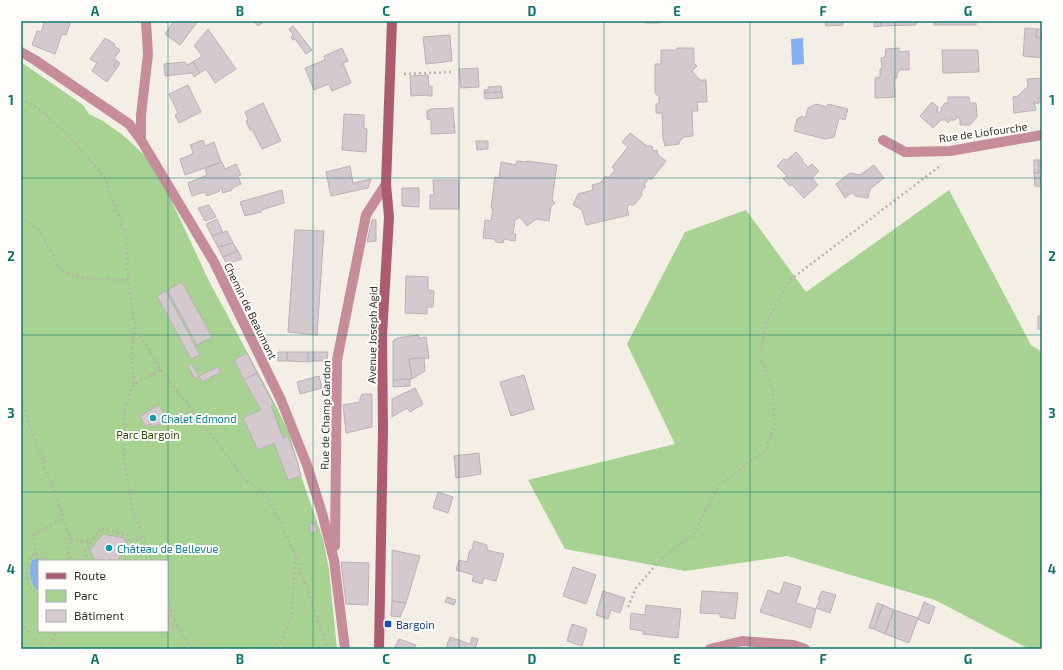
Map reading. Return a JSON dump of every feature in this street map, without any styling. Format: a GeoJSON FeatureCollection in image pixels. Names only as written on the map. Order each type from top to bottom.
{"type":"FeatureCollection","features":[{"type":"Feature","properties":{"kind":"main road","name":"Avenue Joseph Agid"},"geometry":{"type":"LineString","coordinates":[[379,649],[383,430],[382,335],[389,217],[386,184],[392,21]]}},
{"type":"Feature","properties":{"kind":"street"},"geometry":{"type":"LineString","coordinates":[[141,140],[141,115],[148,54],[146,21]]}},
{"type":"Feature","properties":{"kind":"street","name":"Chemin de Beaumont"},"geometry":{"type":"LineString","coordinates":[[21,52],[128,124],[141,140],[214,262],[281,400],[307,465],[322,513],[334,560],[345,649]]}},
{"type":"Feature","properties":{"kind":"street","name":"Rue de Liofourche"},"geometry":{"type":"LineString","coordinates":[[883,140],[905,152],[950,151],[1042,135]]}},
{"type":"Feature","properties":{"kind":"street","name":"Rue de Champ Gardon"},"geometry":{"type":"LineString","coordinates":[[334,560],[337,360],[366,215],[386,184]]}},
{"type":"Feature","properties":{"kind":"street"},"geometry":{"type":"LineString","coordinates":[[710,649],[742,641],[793,645],[805,649]]}},
{"type":"Feature","properties":{"kind":"path"},"geometry":{"type":"LineString","coordinates":[[390,75],[451,72]]}},
{"type":"Feature","properties":{"kind":"path"},"geometry":{"type":"LineString","coordinates":[[21,99],[38,108],[68,135],[104,176],[119,216],[126,241],[128,280],[135,327],[132,352],[134,384],[125,410],[124,455],[131,504],[152,560]]}},
{"type":"Feature","properties":{"kind":"path"},"geometry":{"type":"LineString","coordinates":[[628,607],[636,588],[662,558],[693,535],[718,486],[766,450],[775,423],[772,389],[759,354],[767,321],[790,280],[940,166],[950,151]]}},
{"type":"Feature","properties":{"kind":"path"},"geometry":{"type":"LineString","coordinates":[[21,217],[39,230],[61,270],[74,276],[93,279],[128,280]]}},
{"type":"Feature","properties":{"kind":"path"},"geometry":{"type":"LineString","coordinates":[[135,327],[161,370],[243,478],[267,494],[295,554],[328,649]]}},
{"type":"Feature","properties":{"kind":"path"},"geometry":{"type":"LineString","coordinates":[[134,384],[161,370]]}},
{"type":"Feature","properties":{"kind":"path"},"geometry":{"type":"LineString","coordinates":[[21,401],[70,540],[68,552],[72,560]]}},
{"type":"Feature","properties":{"kind":"path"},"geometry":{"type":"LineString","coordinates":[[124,437],[145,436],[157,432],[168,424],[177,413],[183,412],[196,415]]}},
{"type":"Feature","properties":{"kind":"path"},"geometry":{"type":"LineString","coordinates":[[36,555],[33,535],[63,518]]}},
{"type":"Feature","properties":{"kind":"path"},"geometry":{"type":"LineString","coordinates":[[88,560],[84,551],[101,528],[127,535],[131,549],[124,560]]}},
{"type":"Feature","properties":{"kind":"path"},"geometry":{"type":"LineString","coordinates":[[130,542],[143,538]]}},
{"type":"Feature","properties":{"kind":"path"},"geometry":{"type":"LineString","coordinates":[[70,540],[91,542]]}},
{"type":"Feature","properties":{"kind":"path"},"geometry":{"type":"LineString","coordinates":[[272,649],[280,642],[291,617],[295,554]]}},
{"type":"Feature","properties":{"kind":"path"},"geometry":{"type":"LineString","coordinates":[[38,595],[30,587],[26,571],[31,556],[36,555],[46,560]]}},
{"type":"Feature","properties":{"kind":"path"},"geometry":{"type":"LineString","coordinates":[[168,604],[177,627],[193,649]]}},
{"type":"Feature","properties":{"kind":"path"},"geometry":{"type":"LineString","coordinates":[[168,622],[177,627]]}},
{"type":"Feature","properties":{"kind":"path"},"geometry":{"type":"LineString","coordinates":[[21,623],[44,649]]}},
{"type":"Feature","properties":{"kind":"path"},"geometry":{"type":"LineString","coordinates":[[47,649],[56,632]]}},
{"type":"Feature","properties":{"kind":"green space","name":"Parc Bargoin"},"geometry":{"type":"Polygon","coordinates":[[[21,62],[83,105],[89,114],[103,121],[124,136],[151,162],[167,191],[208,279],[290,435],[302,479],[323,539],[329,570],[337,649],[21,649],[21,62]]]}},
{"type":"Feature","properties":{"kind":"green space"},"geometry":{"type":"Polygon","coordinates":[[[949,190],[1031,345],[1042,352],[1042,649],[1027,649],[935,600],[787,556],[685,571],[565,549],[528,480],[675,444],[627,344],[685,232],[746,210],[806,292],[949,190]]]}},
{"type":"Feature","properties":{"kind":"water"},"geometry":{"type":"Polygon","coordinates":[[[803,38],[804,64],[792,65],[791,39],[803,38]]]}},
{"type":"Feature","properties":{"kind":"water"},"geometry":{"type":"Polygon","coordinates":[[[37,558],[40,560],[38,560],[38,591],[32,582],[30,573],[32,560],[37,558]]]}},
{"type":"Feature","properties":{"kind":"building"},"geometry":{"type":"Polygon","coordinates":[[[45,21],[71,21],[66,35],[62,34],[55,54],[32,45],[37,31],[41,32],[45,21]]]}},
{"type":"Feature","properties":{"kind":"building"},"geometry":{"type":"Polygon","coordinates":[[[174,21],[198,21],[180,45],[165,34],[174,21]]]}},
{"type":"Feature","properties":{"kind":"building"},"geometry":{"type":"Polygon","coordinates":[[[254,21],[265,21],[258,26],[254,21]]]}},
{"type":"Feature","properties":{"kind":"building"},"geometry":{"type":"Polygon","coordinates":[[[645,21],[661,21],[659,23],[645,23],[645,21]]]}},
{"type":"Feature","properties":{"kind":"building"},"geometry":{"type":"Polygon","coordinates":[[[825,21],[843,21],[843,25],[826,26],[825,21]]]}},
{"type":"Feature","properties":{"kind":"building"},"geometry":{"type":"Polygon","coordinates":[[[874,21],[881,21],[881,26],[874,27],[874,21]]]}},
{"type":"Feature","properties":{"kind":"building"},"geometry":{"type":"Polygon","coordinates":[[[881,21],[916,21],[916,25],[881,26],[881,21]]]}},
{"type":"Feature","properties":{"kind":"building"},"geometry":{"type":"Polygon","coordinates":[[[934,21],[976,21],[976,25],[934,25],[934,21]]]}},
{"type":"Feature","properties":{"kind":"building"},"geometry":{"type":"Polygon","coordinates":[[[293,26],[312,50],[306,54],[295,39],[293,40],[291,37],[293,35],[289,29],[293,26]]]}},
{"type":"Feature","properties":{"kind":"building"},"geometry":{"type":"Polygon","coordinates":[[[1025,28],[1037,29],[1036,37],[1042,38],[1042,58],[1023,56],[1025,28]]]}},
{"type":"Feature","properties":{"kind":"building"},"geometry":{"type":"Polygon","coordinates":[[[208,29],[236,69],[215,83],[206,69],[200,73],[193,62],[202,56],[194,46],[208,29]]]}},
{"type":"Feature","properties":{"kind":"building"},"geometry":{"type":"Polygon","coordinates":[[[1037,29],[1042,29],[1042,38],[1036,37],[1037,29]]]}},
{"type":"Feature","properties":{"kind":"building"},"geometry":{"type":"Polygon","coordinates":[[[450,35],[452,61],[426,64],[423,37],[450,35]]]}},
{"type":"Feature","properties":{"kind":"building"},"geometry":{"type":"Polygon","coordinates":[[[105,38],[115,44],[114,46],[120,50],[114,59],[117,61],[113,66],[117,68],[107,82],[92,71],[97,63],[90,59],[105,38]]]}},
{"type":"Feature","properties":{"kind":"building"},"geometry":{"type":"Polygon","coordinates":[[[342,48],[348,61],[343,63],[351,83],[332,91],[329,84],[314,90],[305,68],[325,60],[324,56],[342,48]]]}},
{"type":"Feature","properties":{"kind":"building"},"geometry":{"type":"Polygon","coordinates":[[[677,48],[694,48],[694,63],[697,66],[692,71],[700,80],[706,80],[707,102],[697,102],[698,111],[692,111],[693,136],[684,137],[679,144],[665,146],[663,138],[662,113],[656,113],[656,104],[659,104],[659,97],[655,93],[655,64],[661,64],[661,50],[677,50],[677,48]]]}},
{"type":"Feature","properties":{"kind":"building"},"geometry":{"type":"Polygon","coordinates":[[[899,48],[899,52],[909,51],[909,70],[900,70],[897,74],[897,78],[894,78],[895,97],[875,98],[875,78],[880,77],[880,69],[882,69],[881,58],[885,57],[886,49],[899,48]]]}},
{"type":"Feature","properties":{"kind":"building"},"geometry":{"type":"Polygon","coordinates":[[[942,50],[978,50],[979,72],[943,73],[942,50]]]}},
{"type":"Feature","properties":{"kind":"building"},"geometry":{"type":"Polygon","coordinates":[[[117,61],[120,63],[117,68],[113,66],[117,61]]]}},
{"type":"Feature","properties":{"kind":"building"},"geometry":{"type":"Polygon","coordinates":[[[185,62],[187,65],[193,62],[200,73],[194,77],[192,73],[165,76],[164,64],[185,62]]]}},
{"type":"Feature","properties":{"kind":"building"},"geometry":{"type":"Polygon","coordinates":[[[478,68],[479,87],[461,88],[459,69],[478,68]]]}},
{"type":"Feature","properties":{"kind":"building"},"geometry":{"type":"Polygon","coordinates":[[[428,75],[429,87],[432,86],[432,96],[411,96],[410,76],[428,75]]]}},
{"type":"Feature","properties":{"kind":"building"},"geometry":{"type":"Polygon","coordinates":[[[1042,78],[1042,97],[1038,98],[1041,100],[1038,104],[1034,102],[1036,110],[1014,113],[1013,97],[1018,96],[1028,86],[1027,79],[1042,78]]]}},
{"type":"Feature","properties":{"kind":"building"},"geometry":{"type":"Polygon","coordinates":[[[188,85],[201,112],[179,123],[175,115],[178,113],[169,94],[188,85]]]}},
{"type":"Feature","properties":{"kind":"building"},"geometry":{"type":"Polygon","coordinates":[[[501,86],[502,92],[484,93],[484,90],[488,90],[488,87],[501,86]]]}},
{"type":"Feature","properties":{"kind":"building"},"geometry":{"type":"Polygon","coordinates":[[[502,92],[503,98],[485,99],[484,93],[502,92]]]}},
{"type":"Feature","properties":{"kind":"building"},"geometry":{"type":"Polygon","coordinates":[[[948,97],[969,97],[970,103],[976,103],[977,117],[970,125],[960,125],[960,119],[957,117],[955,120],[951,120],[948,123],[946,120],[941,120],[933,128],[920,116],[932,102],[938,107],[937,112],[941,112],[941,108],[945,103],[948,103],[948,97]]]}},
{"type":"Feature","properties":{"kind":"building"},"geometry":{"type":"Polygon","coordinates":[[[263,103],[281,141],[262,149],[252,129],[250,130],[246,121],[248,120],[245,112],[263,103]]]}},
{"type":"Feature","properties":{"kind":"building"},"geometry":{"type":"Polygon","coordinates":[[[816,104],[827,107],[828,104],[848,109],[845,120],[839,118],[834,137],[825,139],[794,131],[797,119],[802,116],[805,118],[808,108],[816,104]]]}},
{"type":"Feature","properties":{"kind":"building"},"geometry":{"type":"Polygon","coordinates":[[[453,108],[455,133],[431,134],[431,120],[427,119],[427,111],[430,109],[453,108]]]}},
{"type":"Feature","properties":{"kind":"building"},"geometry":{"type":"Polygon","coordinates":[[[344,114],[364,115],[364,128],[367,129],[366,152],[342,150],[344,114]]]}},
{"type":"Feature","properties":{"kind":"building"},"geometry":{"type":"Polygon","coordinates":[[[630,133],[647,146],[652,146],[653,151],[657,150],[658,155],[666,161],[651,180],[649,178],[644,185],[646,186],[641,192],[642,195],[634,205],[629,204],[627,208],[629,215],[586,225],[582,210],[573,205],[578,194],[593,190],[592,185],[600,183],[606,176],[608,178],[615,170],[612,167],[628,147],[622,142],[630,133]]]}},
{"type":"Feature","properties":{"kind":"building"},"geometry":{"type":"Polygon","coordinates":[[[203,140],[205,146],[214,142],[221,162],[185,175],[180,159],[191,155],[193,152],[190,145],[203,140]]]}},
{"type":"Feature","properties":{"kind":"building"},"geometry":{"type":"Polygon","coordinates":[[[476,141],[488,141],[488,149],[477,150],[476,141]]]}},
{"type":"Feature","properties":{"kind":"building"},"geometry":{"type":"Polygon","coordinates":[[[796,152],[808,167],[812,164],[819,171],[812,178],[818,185],[804,198],[792,185],[790,186],[783,179],[787,176],[777,166],[784,159],[787,160],[796,152]]]}},
{"type":"Feature","properties":{"kind":"building"},"geometry":{"type":"Polygon","coordinates":[[[1034,160],[1039,160],[1039,173],[1034,173],[1034,160]]]}},
{"type":"Feature","properties":{"kind":"building"},"geometry":{"type":"Polygon","coordinates":[[[1039,160],[1042,160],[1042,187],[1035,186],[1034,173],[1039,173],[1039,160]]]}},
{"type":"Feature","properties":{"kind":"building"},"geometry":{"type":"Polygon","coordinates":[[[517,161],[557,165],[552,200],[555,203],[551,206],[549,221],[536,219],[527,226],[520,217],[515,220],[513,234],[516,234],[515,241],[504,239],[503,243],[496,242],[494,239],[483,238],[485,220],[491,221],[495,177],[499,178],[501,162],[516,165],[517,161]]]}},
{"type":"Feature","properties":{"kind":"building"},"geometry":{"type":"Polygon","coordinates":[[[222,162],[225,169],[236,164],[241,175],[238,176],[241,184],[232,188],[232,190],[223,193],[221,187],[219,188],[220,191],[207,196],[205,192],[192,196],[188,183],[207,175],[205,168],[222,162]]]}},
{"type":"Feature","properties":{"kind":"building"},"geometry":{"type":"Polygon","coordinates":[[[874,165],[884,178],[870,189],[868,198],[855,196],[855,194],[851,193],[845,198],[836,184],[850,173],[860,175],[874,165]]]}},
{"type":"Feature","properties":{"kind":"building"},"geometry":{"type":"Polygon","coordinates":[[[350,166],[353,183],[371,179],[368,188],[331,196],[326,172],[350,166]]]}},
{"type":"Feature","properties":{"kind":"building"},"geometry":{"type":"Polygon","coordinates":[[[433,180],[459,180],[459,209],[430,209],[430,195],[434,195],[433,180]]]}},
{"type":"Feature","properties":{"kind":"building"},"geometry":{"type":"Polygon","coordinates":[[[402,188],[419,188],[419,207],[402,206],[402,188]]]}},
{"type":"Feature","properties":{"kind":"building"},"geometry":{"type":"Polygon","coordinates":[[[282,190],[284,203],[261,210],[261,212],[245,216],[240,202],[282,190]]]}},
{"type":"Feature","properties":{"kind":"building"},"geometry":{"type":"Polygon","coordinates":[[[209,205],[216,217],[205,221],[198,208],[209,205]]]}},
{"type":"Feature","properties":{"kind":"building"},"geometry":{"type":"Polygon","coordinates":[[[217,219],[223,233],[212,236],[206,224],[217,219]]]}},
{"type":"Feature","properties":{"kind":"building"},"geometry":{"type":"Polygon","coordinates":[[[372,220],[376,220],[376,241],[367,242],[372,220]]]}},
{"type":"Feature","properties":{"kind":"building"},"geometry":{"type":"Polygon","coordinates":[[[295,230],[324,231],[317,335],[288,332],[295,230]]]}},
{"type":"Feature","properties":{"kind":"building"},"geometry":{"type":"Polygon","coordinates":[[[227,231],[233,243],[218,247],[212,236],[227,231]]]}},
{"type":"Feature","properties":{"kind":"building"},"geometry":{"type":"Polygon","coordinates":[[[233,243],[238,251],[223,257],[218,247],[233,243]]]}},
{"type":"Feature","properties":{"kind":"building"},"geometry":{"type":"Polygon","coordinates":[[[238,251],[242,259],[227,264],[223,257],[238,251]]]}},
{"type":"Feature","properties":{"kind":"building"},"geometry":{"type":"Polygon","coordinates":[[[406,276],[428,277],[428,290],[434,291],[433,307],[427,307],[427,314],[405,313],[406,276]]]}},
{"type":"Feature","properties":{"kind":"building"},"geometry":{"type":"Polygon","coordinates":[[[182,282],[212,337],[197,345],[168,291],[182,282]]]}},
{"type":"Feature","properties":{"kind":"building"},"geometry":{"type":"Polygon","coordinates":[[[166,291],[200,355],[191,359],[157,296],[166,291]]]}},
{"type":"Feature","properties":{"kind":"building"},"geometry":{"type":"Polygon","coordinates":[[[1038,316],[1042,316],[1042,329],[1038,329],[1038,316]]]}},
{"type":"Feature","properties":{"kind":"building"},"geometry":{"type":"Polygon","coordinates":[[[418,335],[419,338],[426,337],[429,358],[409,359],[412,379],[393,380],[393,341],[397,338],[418,335]]]}},
{"type":"Feature","properties":{"kind":"building"},"geometry":{"type":"Polygon","coordinates":[[[278,352],[287,352],[288,361],[278,361],[278,352]]]}},
{"type":"Feature","properties":{"kind":"building"},"geometry":{"type":"Polygon","coordinates":[[[287,352],[308,352],[308,362],[288,361],[287,352]]]}},
{"type":"Feature","properties":{"kind":"building"},"geometry":{"type":"Polygon","coordinates":[[[308,352],[313,352],[314,361],[308,362],[308,352]]]}},
{"type":"Feature","properties":{"kind":"building"},"geometry":{"type":"Polygon","coordinates":[[[313,352],[328,352],[327,361],[314,361],[313,352]]]}},
{"type":"Feature","properties":{"kind":"building"},"geometry":{"type":"Polygon","coordinates":[[[247,353],[257,373],[244,380],[234,360],[247,353]]]}},
{"type":"Feature","properties":{"kind":"building"},"geometry":{"type":"Polygon","coordinates":[[[424,358],[425,371],[412,379],[409,359],[424,358]]]}},
{"type":"Feature","properties":{"kind":"building"},"geometry":{"type":"Polygon","coordinates":[[[192,364],[199,376],[195,379],[188,366],[192,364]]]}},
{"type":"Feature","properties":{"kind":"building"},"geometry":{"type":"Polygon","coordinates":[[[218,367],[221,372],[202,382],[199,376],[218,367]]]}},
{"type":"Feature","properties":{"kind":"building"},"geometry":{"type":"Polygon","coordinates":[[[257,373],[274,405],[271,406],[283,438],[288,436],[301,476],[288,480],[274,443],[258,450],[243,418],[261,410],[244,380],[257,373]]]}},
{"type":"Feature","properties":{"kind":"building"},"geometry":{"type":"Polygon","coordinates":[[[524,375],[534,409],[511,416],[500,382],[524,375]]]}},
{"type":"Feature","properties":{"kind":"building"},"geometry":{"type":"Polygon","coordinates":[[[319,376],[322,388],[300,394],[297,382],[319,376]]]}},
{"type":"Feature","properties":{"kind":"building"},"geometry":{"type":"Polygon","coordinates":[[[410,379],[410,386],[393,387],[393,380],[410,379]]]}},
{"type":"Feature","properties":{"kind":"building"},"geometry":{"type":"Polygon","coordinates":[[[415,388],[423,404],[410,412],[407,408],[392,417],[392,399],[415,388]]]}},
{"type":"Feature","properties":{"kind":"building"},"geometry":{"type":"Polygon","coordinates":[[[362,394],[372,394],[372,427],[346,433],[343,405],[360,402],[362,394]]]}},
{"type":"Feature","properties":{"kind":"building","name":"Chalet Edmond"},"geometry":{"type":"Polygon","coordinates":[[[159,405],[167,420],[153,427],[151,424],[145,426],[140,416],[159,405]]]}},
{"type":"Feature","properties":{"kind":"building"},"geometry":{"type":"Polygon","coordinates":[[[479,453],[481,474],[456,478],[454,456],[479,453]]]}},
{"type":"Feature","properties":{"kind":"building"},"geometry":{"type":"Polygon","coordinates":[[[438,492],[453,497],[448,513],[433,508],[438,492]]]}},
{"type":"Feature","properties":{"kind":"building"},"geometry":{"type":"Polygon","coordinates":[[[314,523],[317,530],[311,533],[309,524],[314,523]]]}},
{"type":"Feature","properties":{"kind":"building","name":"Château de Bellevue"},"geometry":{"type":"Polygon","coordinates":[[[103,534],[124,538],[127,546],[118,560],[94,559],[90,550],[103,534]]]}},
{"type":"Feature","properties":{"kind":"building"},"geometry":{"type":"Polygon","coordinates":[[[474,541],[487,545],[487,550],[504,554],[496,581],[484,578],[482,584],[472,581],[474,575],[456,570],[459,560],[467,562],[474,541]]]}},
{"type":"Feature","properties":{"kind":"building"},"geometry":{"type":"Polygon","coordinates":[[[392,550],[420,556],[406,603],[392,601],[392,550]]]}},
{"type":"Feature","properties":{"kind":"building"},"geometry":{"type":"Polygon","coordinates":[[[341,562],[369,563],[368,605],[346,604],[341,562]]]}},
{"type":"Feature","properties":{"kind":"building"},"geometry":{"type":"Polygon","coordinates":[[[573,567],[596,575],[586,604],[563,596],[573,567]]]}},
{"type":"Feature","properties":{"kind":"building"},"geometry":{"type":"Polygon","coordinates":[[[784,582],[801,587],[796,603],[816,609],[811,628],[760,612],[768,590],[780,594],[784,582]]]}},
{"type":"Feature","properties":{"kind":"building"},"geometry":{"type":"Polygon","coordinates":[[[603,591],[625,598],[620,613],[611,610],[608,619],[596,615],[603,591]]]}},
{"type":"Feature","properties":{"kind":"building"},"geometry":{"type":"Polygon","coordinates":[[[702,591],[738,593],[735,619],[720,617],[720,614],[700,613],[702,591]]]}},
{"type":"Feature","properties":{"kind":"building"},"geometry":{"type":"Polygon","coordinates":[[[822,591],[836,595],[830,613],[816,608],[822,591]]]}},
{"type":"Feature","properties":{"kind":"building"},"geometry":{"type":"Polygon","coordinates":[[[447,597],[456,600],[454,605],[445,602],[447,597]]]}},
{"type":"Feature","properties":{"kind":"building"},"geometry":{"type":"Polygon","coordinates":[[[392,601],[406,603],[400,617],[391,616],[392,601]]]}},
{"type":"Feature","properties":{"kind":"building"},"geometry":{"type":"Polygon","coordinates":[[[924,602],[935,607],[929,624],[918,619],[924,602]]]}},
{"type":"Feature","properties":{"kind":"building"},"geometry":{"type":"Polygon","coordinates":[[[877,603],[883,605],[874,629],[869,628],[877,603]]]}},
{"type":"Feature","properties":{"kind":"building"},"geometry":{"type":"Polygon","coordinates":[[[646,605],[681,609],[678,638],[643,634],[643,631],[630,629],[631,613],[645,615],[646,605]]]}},
{"type":"Feature","properties":{"kind":"building"},"geometry":{"type":"Polygon","coordinates":[[[883,605],[894,610],[885,634],[874,629],[883,605]]]}},
{"type":"Feature","properties":{"kind":"building"},"geometry":{"type":"Polygon","coordinates":[[[894,610],[918,618],[909,643],[885,634],[894,610]]]}},
{"type":"Feature","properties":{"kind":"building"},"geometry":{"type":"Polygon","coordinates":[[[572,624],[587,629],[582,646],[567,641],[572,624]]]}},
{"type":"Feature","properties":{"kind":"building"},"geometry":{"type":"Polygon","coordinates":[[[450,637],[470,644],[472,637],[478,639],[475,649],[447,649],[446,648],[450,637]]]}},
{"type":"Feature","properties":{"kind":"building"},"geometry":{"type":"Polygon","coordinates":[[[399,639],[416,645],[414,649],[400,649],[395,647],[399,639]]]}},
{"type":"Feature","properties":{"kind":"place","name":"Chalet Edmond"},"geometry":{"type":"Point","coordinates":[153,418]}},
{"type":"Feature","properties":{"kind":"place","name":"Château de Bellevue"},"geometry":{"type":"Point","coordinates":[109,548]}},
{"type":"Feature","properties":{"kind":"place","name":"Bargoin"},"geometry":{"type":"Point","coordinates":[388,624]}}]}
